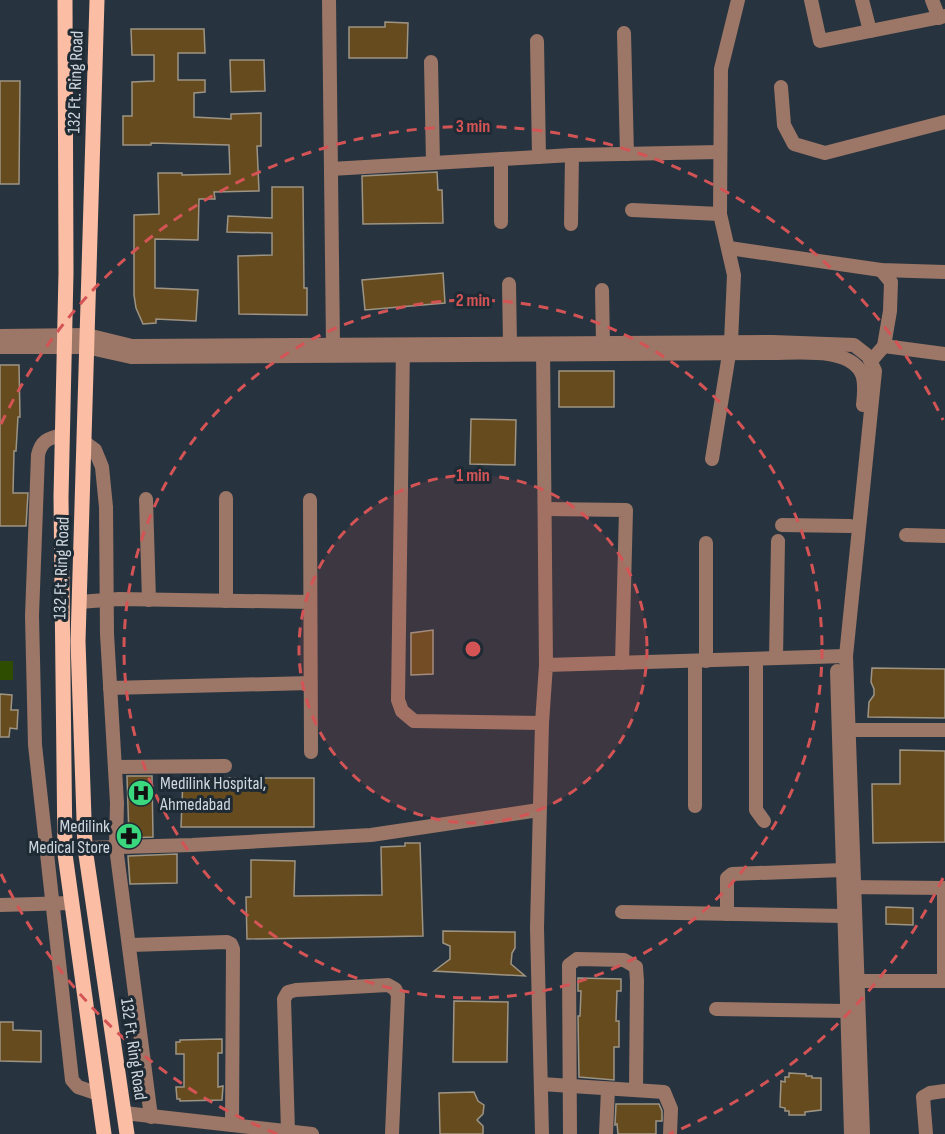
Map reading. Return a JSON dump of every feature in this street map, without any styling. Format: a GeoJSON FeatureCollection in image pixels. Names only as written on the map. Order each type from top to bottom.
{"type":"FeatureCollection","features":[{"type":"Feature","properties":{"kind":"main road","name":"132 Ft. Ring Road"},"geometry":{"type":"LineString","coordinates":[[65,0],[66,273],[61,580],[65,854],[104,1134]]}},
{"type":"Feature","properties":{"kind":"main road","name":"132 Ft. Ring Road"},"geometry":{"type":"LineString","coordinates":[[97,0],[78,641],[85,848],[126,1134]]}},
{"type":"Feature","properties":{"kind":"street"},"geometry":{"type":"LineString","coordinates":[[329,0],[333,345]]}},
{"type":"Feature","properties":{"kind":"street"},"geometry":{"type":"LineString","coordinates":[[712,459],[729,347],[734,275],[720,214],[720,69],[738,0]]}},
{"type":"Feature","properties":{"kind":"street"},"geometry":{"type":"LineString","coordinates":[[811,0],[820,41],[942,17],[932,0]]}},
{"type":"Feature","properties":{"kind":"street"},"geometry":{"type":"LineString","coordinates":[[862,0],[870,31]]}},
{"type":"Feature","properties":{"kind":"street"},"geometry":{"type":"LineString","coordinates":[[624,33],[627,154]]}},
{"type":"Feature","properties":{"kind":"street"},"geometry":{"type":"LineString","coordinates":[[537,41],[539,157]]}},
{"type":"Feature","properties":{"kind":"street"},"geometry":{"type":"LineString","coordinates":[[431,62],[433,163]]}},
{"type":"Feature","properties":{"kind":"street"},"geometry":{"type":"LineString","coordinates":[[781,87],[784,125],[794,144],[825,153],[945,122]]}},
{"type":"Feature","properties":{"kind":"street"},"geometry":{"type":"LineString","coordinates":[[331,169],[572,155],[719,152]]}},
{"type":"Feature","properties":{"kind":"street"},"geometry":{"type":"LineString","coordinates":[[571,224],[572,155]]}},
{"type":"Feature","properties":{"kind":"street"},"geometry":{"type":"LineString","coordinates":[[501,159],[501,222]]}},
{"type":"Feature","properties":{"kind":"street"},"geometry":{"type":"LineString","coordinates":[[632,210],[720,214]]}},
{"type":"Feature","properties":{"kind":"street"},"geometry":{"type":"LineString","coordinates":[[729,248],[881,270],[945,272]]}},
{"type":"Feature","properties":{"kind":"street"},"geometry":{"type":"LineString","coordinates":[[871,361],[884,346],[890,310],[891,282],[881,270]]}},
{"type":"Feature","properties":{"kind":"street"},"geometry":{"type":"LineString","coordinates":[[509,284],[510,344]]}},
{"type":"Feature","properties":{"kind":"street"},"geometry":{"type":"LineString","coordinates":[[602,290],[603,343]]}},
{"type":"Feature","properties":{"kind":"street"},"geometry":{"type":"LineString","coordinates":[[0,336],[132,346],[333,345],[403,350],[510,344],[543,349],[603,343],[729,347],[840,355],[852,361],[862,373],[864,391],[850,526],[841,656],[843,870],[848,887],[844,916],[851,1134]]}},
{"type":"Feature","properties":{"kind":"street"},"geometry":{"type":"LineString","coordinates":[[0,347],[64,341]]}},
{"type":"Feature","properties":{"kind":"street"},"geometry":{"type":"LineString","coordinates":[[86,341],[131,357],[403,350],[854,345],[868,356],[875,371],[841,656],[848,730],[848,887],[856,981],[863,1134]]}},
{"type":"Feature","properties":{"kind":"street"},"geometry":{"type":"LineString","coordinates":[[884,346],[945,354]]}},
{"type":"Feature","properties":{"kind":"street"},"geometry":{"type":"LineString","coordinates":[[542,1134],[537,928],[539,810],[546,665],[543,349]]}},
{"type":"Feature","properties":{"kind":"street"},"geometry":{"type":"LineString","coordinates":[[403,350],[398,700],[402,711],[414,721],[542,723]]}},
{"type":"Feature","properties":{"kind":"street"},"geometry":{"type":"LineString","coordinates":[[62,435],[51,437],[40,446],[38,455],[32,616],[35,745],[72,1080],[78,1087],[99,1094]]}},
{"type":"Feature","properties":{"kind":"street"},"geometry":{"type":"LineString","coordinates":[[84,442],[95,450],[102,467],[106,507],[106,600],[117,803],[116,847],[151,1116]]}},
{"type":"Feature","properties":{"kind":"street"},"geometry":{"type":"LineString","coordinates":[[226,498],[226,601]]}},
{"type":"Feature","properties":{"kind":"street"},"geometry":{"type":"LineString","coordinates":[[146,499],[149,600]]}},
{"type":"Feature","properties":{"kind":"street"},"geometry":{"type":"LineString","coordinates":[[310,500],[310,752]]}},
{"type":"Feature","properties":{"kind":"street"},"geometry":{"type":"LineString","coordinates":[[544,509],[626,510],[622,663]]}},
{"type":"Feature","properties":{"kind":"street"},"geometry":{"type":"LineString","coordinates":[[782,525],[850,526]]}},
{"type":"Feature","properties":{"kind":"street"},"geometry":{"type":"LineString","coordinates":[[906,535],[945,536]]}},
{"type":"Feature","properties":{"kind":"street"},"geometry":{"type":"LineString","coordinates":[[776,658],[778,541]]}},
{"type":"Feature","properties":{"kind":"street"},"geometry":{"type":"LineString","coordinates":[[695,806],[706,543]]}},
{"type":"Feature","properties":{"kind":"street"},"geometry":{"type":"LineString","coordinates":[[80,602],[106,600],[310,602]]}},
{"type":"Feature","properties":{"kind":"street"},"geometry":{"type":"LineString","coordinates":[[546,665],[841,656]]}},
{"type":"Feature","properties":{"kind":"street"},"geometry":{"type":"LineString","coordinates":[[756,659],[756,810],[764,821]]}},
{"type":"Feature","properties":{"kind":"street"},"geometry":{"type":"LineString","coordinates":[[110,688],[310,684]]}},
{"type":"Feature","properties":{"kind":"street"},"geometry":{"type":"LineString","coordinates":[[848,730],[945,730]]}},
{"type":"Feature","properties":{"kind":"street"},"geometry":{"type":"LineString","coordinates":[[115,767],[225,765]]}},
{"type":"Feature","properties":{"kind":"street"},"geometry":{"type":"LineString","coordinates":[[85,848],[192,845],[371,835],[539,810]]}},
{"type":"Feature","properties":{"kind":"street"},"geometry":{"type":"LineString","coordinates":[[727,914],[727,878],[732,874],[843,870]]}},
{"type":"Feature","properties":{"kind":"street"},"geometry":{"type":"LineString","coordinates":[[848,887],[945,888],[945,981],[856,981]]}},
{"type":"Feature","properties":{"kind":"street"},"geometry":{"type":"LineString","coordinates":[[0,905],[72,903]]}},
{"type":"Feature","properties":{"kind":"street"},"geometry":{"type":"LineString","coordinates":[[622,912],[844,916]]}},
{"type":"Feature","properties":{"kind":"street"},"geometry":{"type":"LineString","coordinates":[[130,945],[227,942],[231,944],[233,949],[232,1125]]}},
{"type":"Feature","properties":{"kind":"street"},"geometry":{"type":"LineString","coordinates":[[570,1134],[569,965],[577,959],[624,960],[636,967],[638,981],[636,1090]]}},
{"type":"Feature","properties":{"kind":"street"},"geometry":{"type":"LineString","coordinates":[[288,1131],[284,999],[288,992],[388,985],[395,989],[398,995],[392,1134]]}},
{"type":"Feature","properties":{"kind":"street"},"geometry":{"type":"LineString","coordinates":[[716,1009],[847,1011]]}},
{"type":"Feature","properties":{"kind":"street"},"geometry":{"type":"LineString","coordinates":[[541,1084],[664,1092],[671,1109],[670,1134]]}},
{"type":"Feature","properties":{"kind":"street"},"geometry":{"type":"LineString","coordinates":[[606,1134],[608,1089]]}},
{"type":"Feature","properties":{"kind":"street"},"geometry":{"type":"LineString","coordinates":[[926,1134],[923,1097],[930,1093],[945,1091]]}},
{"type":"Feature","properties":{"kind":"street"},"geometry":{"type":"LineString","coordinates":[[124,1113],[312,1134]]}},
{"type":"Feature","properties":{"kind":"green space"},"geometry":{"type":"Polygon","coordinates":[[[0,661],[13,661],[13,680],[0,680],[0,661]]]}},
{"type":"Feature","properties":{"kind":"building"},"geometry":{"type":"Polygon","coordinates":[[[385,22],[408,23],[407,58],[349,58],[349,27],[385,27],[385,22]]]}},
{"type":"Feature","properties":{"kind":"building"},"geometry":{"type":"Polygon","coordinates":[[[131,29],[204,29],[205,53],[178,53],[178,80],[205,80],[205,92],[194,93],[194,117],[231,119],[231,114],[261,113],[261,146],[257,146],[259,191],[214,192],[215,199],[199,199],[198,240],[155,239],[155,288],[198,290],[196,321],[156,319],[156,323],[143,324],[136,308],[134,295],[134,215],[159,214],[158,173],[230,174],[229,145],[151,143],[151,145],[123,145],[123,116],[132,116],[132,82],[154,81],[154,55],[132,55],[131,29]]]}},
{"type":"Feature","properties":{"kind":"building"},"geometry":{"type":"Polygon","coordinates":[[[230,60],[264,60],[265,91],[231,92],[230,60]]]}},
{"type":"Feature","properties":{"kind":"building"},"geometry":{"type":"Polygon","coordinates":[[[0,81],[20,81],[19,184],[0,184],[0,81]]]}},
{"type":"Feature","properties":{"kind":"building"},"geometry":{"type":"Polygon","coordinates":[[[437,172],[438,190],[442,190],[443,223],[363,224],[362,176],[437,172]]]}},
{"type":"Feature","properties":{"kind":"building"},"geometry":{"type":"Polygon","coordinates":[[[272,187],[303,187],[304,288],[307,288],[307,315],[239,314],[238,256],[272,255],[272,233],[227,232],[228,216],[272,218],[272,187]]]}},
{"type":"Feature","properties":{"kind":"building"},"geometry":{"type":"Polygon","coordinates":[[[443,273],[445,303],[365,310],[362,280],[443,273]]]}},
{"type":"Feature","properties":{"kind":"building"},"geometry":{"type":"Polygon","coordinates":[[[0,365],[19,365],[20,417],[18,417],[16,451],[14,451],[13,493],[28,493],[26,526],[0,526],[0,365]]]}},
{"type":"Feature","properties":{"kind":"building"},"geometry":{"type":"Polygon","coordinates":[[[559,371],[614,371],[614,407],[559,407],[559,371]]]}},
{"type":"Feature","properties":{"kind":"building"},"geometry":{"type":"Polygon","coordinates":[[[471,419],[516,420],[515,465],[470,464],[471,419]]]}},
{"type":"Feature","properties":{"kind":"building"},"geometry":{"type":"Polygon","coordinates":[[[433,630],[433,674],[411,675],[411,633],[433,630]]]}},
{"type":"Feature","properties":{"kind":"building"},"geometry":{"type":"Polygon","coordinates":[[[872,668],[945,669],[945,718],[868,717],[869,702],[874,695],[871,682],[872,668]]]}},
{"type":"Feature","properties":{"kind":"building"},"geometry":{"type":"Polygon","coordinates":[[[0,694],[12,695],[11,710],[18,710],[17,729],[10,728],[9,737],[0,737],[0,694]]]}},
{"type":"Feature","properties":{"kind":"building"},"geometry":{"type":"Polygon","coordinates":[[[900,750],[945,751],[945,842],[873,843],[872,784],[900,784],[900,750]]]}},
{"type":"Feature","properties":{"kind":"building"},"geometry":{"type":"Polygon","coordinates":[[[127,776],[152,776],[153,837],[129,838],[127,776]]]}},
{"type":"Feature","properties":{"kind":"building"},"geometry":{"type":"Polygon","coordinates":[[[183,778],[314,778],[314,827],[181,827],[183,778]]]}},
{"type":"Feature","properties":{"kind":"building"},"geometry":{"type":"Polygon","coordinates":[[[405,843],[420,843],[423,936],[247,939],[246,897],[251,897],[251,860],[295,861],[294,896],[382,895],[381,847],[405,846],[405,843]]]}},
{"type":"Feature","properties":{"kind":"building"},"geometry":{"type":"Polygon","coordinates":[[[177,854],[177,883],[130,884],[128,856],[177,854]]]}},
{"type":"Feature","properties":{"kind":"building"},"geometry":{"type":"Polygon","coordinates":[[[886,907],[913,908],[913,925],[886,924],[886,907]]]}},
{"type":"Feature","properties":{"kind":"building"},"geometry":{"type":"Polygon","coordinates":[[[443,931],[515,932],[515,948],[511,964],[525,976],[434,971],[450,959],[450,946],[443,943],[443,931]]]}},
{"type":"Feature","properties":{"kind":"building"},"geometry":{"type":"Polygon","coordinates":[[[578,978],[621,979],[621,991],[617,991],[616,1021],[619,1021],[619,1047],[614,1047],[614,1080],[579,1077],[578,1016],[580,1016],[581,991],[578,991],[578,978]]]}},
{"type":"Feature","properties":{"kind":"building"},"geometry":{"type":"Polygon","coordinates":[[[454,1001],[508,1002],[507,1062],[453,1062],[454,1001]]]}},
{"type":"Feature","properties":{"kind":"building"},"geometry":{"type":"Polygon","coordinates":[[[0,1022],[13,1022],[13,1030],[41,1031],[41,1062],[0,1061],[0,1022]]]}},
{"type":"Feature","properties":{"kind":"building"},"geometry":{"type":"Polygon","coordinates":[[[222,1039],[222,1053],[218,1053],[218,1087],[223,1086],[222,1100],[180,1101],[177,1099],[176,1087],[184,1087],[184,1054],[176,1054],[176,1042],[222,1039]]]}},
{"type":"Feature","properties":{"kind":"building"},"geometry":{"type":"Polygon","coordinates":[[[789,1073],[821,1078],[821,1110],[805,1112],[805,1115],[789,1115],[789,1111],[780,1107],[781,1081],[785,1082],[785,1077],[789,1077],[789,1073]]]}},
{"type":"Feature","properties":{"kind":"building"},"geometry":{"type":"Polygon","coordinates":[[[474,1092],[478,1101],[484,1105],[483,1114],[477,1120],[483,1126],[483,1134],[440,1134],[439,1093],[474,1092]]]}},
{"type":"Feature","properties":{"kind":"building"},"geometry":{"type":"Polygon","coordinates":[[[616,1104],[659,1104],[662,1121],[656,1121],[656,1134],[618,1134],[617,1124],[615,1125],[616,1104]]]}},
{"type":"Feature","properties":{"kind":"place","name":"Medilink Hospital, Ahmedabad"},"geometry":{"type":"Point","coordinates":[141,793]}},
{"type":"Feature","properties":{"kind":"place","name":"Medilink Medical Store"},"geometry":{"type":"Point","coordinates":[129,836]}}]}
